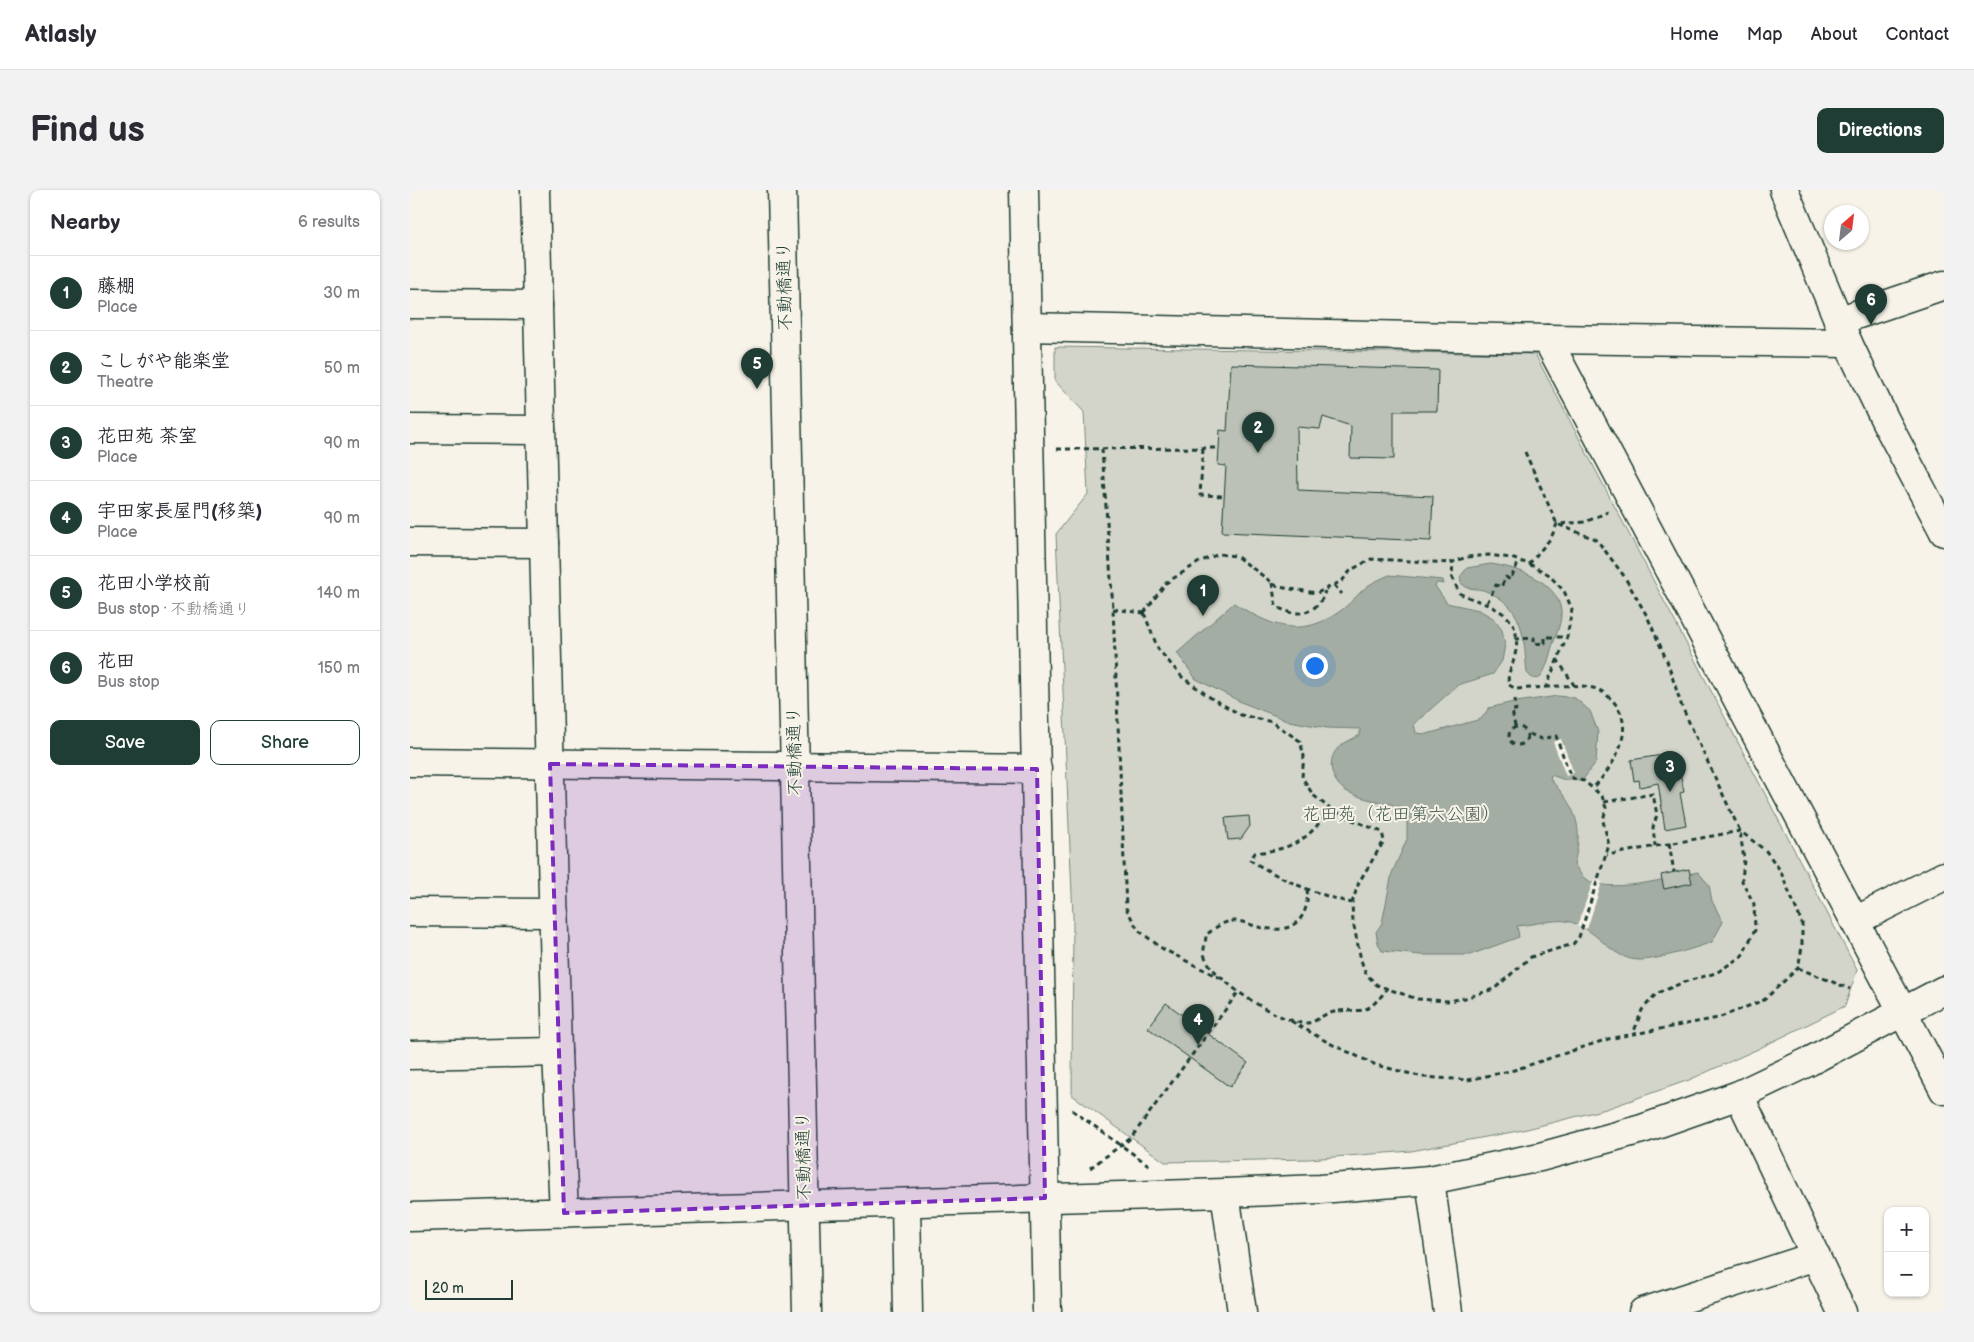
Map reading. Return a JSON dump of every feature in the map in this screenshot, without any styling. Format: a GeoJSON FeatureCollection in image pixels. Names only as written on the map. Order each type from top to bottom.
{"type":"FeatureCollection","features":[{"type":"Feature","properties":{"kind":"street"},"geometry":{"type":"LineString","coordinates":[[534,190],[557,1052],[564,1213]]}},
{"type":"Feature","properties":{"kind":"street","name":"不動橋通り"},"geometry":{"type":"LineString","coordinates":[[782,190],[807,1312]]}},
{"type":"Feature","properties":{"kind":"street"},"geometry":{"type":"LineString","coordinates":[[1024,190],[1047,1312]]}},
{"type":"Feature","properties":{"kind":"street"},"geometry":{"type":"LineString","coordinates":[[1784,190],[1843,332],[1885,420],[1944,532]]}},
{"type":"Feature","properties":{"kind":"street"},"geometry":{"type":"LineString","coordinates":[[1027,327],[1547,339],[1843,332],[1944,284]]}},
{"type":"Feature","properties":{"kind":"street"},"geometry":{"type":"LineString","coordinates":[[410,304],[538,305]]}},
{"type":"Feature","properties":{"kind":"street"},"geometry":{"type":"LineString","coordinates":[[1547,339],[1944,1090]]}},
{"type":"Feature","properties":{"kind":"street"},"geometry":{"type":"LineString","coordinates":[[410,429],[541,430]]}},
{"type":"Feature","properties":{"kind":"street"},"geometry":{"type":"LineString","coordinates":[[410,542],[544,543]]}},
{"type":"Feature","properties":{"kind":"street"},"geometry":{"type":"LineString","coordinates":[[410,762],[1037,769]]}},
{"type":"Feature","properties":{"kind":"street"},"geometry":{"type":"LineString","coordinates":[[1856,921],[1944,876]]}},
{"type":"Feature","properties":{"kind":"street"},"geometry":{"type":"LineString","coordinates":[[410,912],[554,913]]}},
{"type":"Feature","properties":{"kind":"street"},"geometry":{"type":"LineString","coordinates":[[410,1217],[1225,1193],[1320,1189],[1430,1180],[1540,1157],[1632,1131],[1739,1095],[1810,1061],[1944,990]]}},
{"type":"Feature","properties":{"kind":"street"},"geometry":{"type":"LineString","coordinates":[[410,1055],[557,1052]]}},
{"type":"Feature","properties":{"kind":"street"},"geometry":{"type":"LineString","coordinates":[[1739,1095],[1842,1312]]}},
{"type":"Feature","properties":{"kind":"street"},"geometry":{"type":"LineString","coordinates":[[1430,1180],[1448,1312]]}},
{"type":"Feature","properties":{"kind":"street"},"geometry":{"type":"LineString","coordinates":[[1225,1193],[1242,1312]]}},
{"type":"Feature","properties":{"kind":"street"},"geometry":{"type":"LineString","coordinates":[[906,1203],[908,1312]]}},
{"type":"Feature","properties":{"kind":"street"},"geometry":{"type":"LineString","coordinates":[[1643,1312],[1688,1305],[1816,1256]]}},
{"type":"Feature","properties":{"kind":"path"},"geometry":{"type":"LineString","coordinates":[[1048,449],[1219,448]]}},
{"type":"Feature","properties":{"kind":"path"},"geometry":{"type":"LineString","coordinates":[[1102,449],[1113,609],[1126,908],[1138,930],[1164,949],[1224,980],[1269,1011],[1291,1021],[1329,1043],[1376,1065],[1423,1077],[1468,1080],[1514,1070],[1608,1039],[1725,1015],[1764,1000],[1798,968],[1802,947],[1802,923],[1792,895],[1780,870],[1766,851],[1740,831],[1607,855]]}},
{"type":"Feature","properties":{"kind":"path"},"geometry":{"type":"LineString","coordinates":[[1203,449],[1200,495],[1224,496]]}},
{"type":"Feature","properties":{"kind":"path"},"geometry":{"type":"LineString","coordinates":[[1525,452],[1557,524],[1597,540],[1624,576],[1647,616],[1667,662],[1682,707],[1740,831],[1744,860],[1742,881],[1754,904],[1755,930],[1742,956],[1716,973],[1684,982],[1656,994],[1642,1010],[1633,1034]]}},
{"type":"Feature","properties":{"kind":"path"},"geometry":{"type":"LineString","coordinates":[[1557,524],[1585,522],[1616,508]]}},
{"type":"Feature","properties":{"kind":"path"},"geometry":{"type":"LineString","coordinates":[[1529,564],[1551,538],[1557,524]]}},
{"type":"Feature","properties":{"kind":"path"},"geometry":{"type":"LineString","coordinates":[[1144,613],[1166,583],[1201,561],[1219,554],[1236,556],[1254,567],[1278,586],[1317,593],[1342,581],[1351,570],[1371,559],[1453,562],[1467,557],[1489,555],[1529,564],[1548,574],[1564,591],[1572,609],[1567,637],[1546,687]]}},
{"type":"Feature","properties":{"kind":"path"},"geometry":{"type":"LineString","coordinates":[[1488,601],[1496,585],[1501,587],[1506,577],[1510,580],[1519,561]]}},
{"type":"Feature","properties":{"kind":"path"},"geometry":{"type":"LineString","coordinates":[[1453,562],[1452,576],[1459,593],[1488,601],[1503,612],[1510,621],[1517,639],[1516,654],[1507,677],[1509,685],[1516,689],[1574,686],[1594,688],[1608,695],[1619,707],[1624,720],[1624,735],[1608,772],[1593,788]]}},
{"type":"Feature","properties":{"kind":"path"},"geometry":{"type":"LineString","coordinates":[[1272,583],[1276,606],[1284,612],[1305,614],[1316,608],[1322,601],[1325,590]]}},
{"type":"Feature","properties":{"kind":"path"},"geometry":{"type":"LineString","coordinates":[[1334,585],[1342,594]]}},
{"type":"Feature","properties":{"kind":"path"},"geometry":{"type":"LineString","coordinates":[[1113,609],[1144,613]]}},
{"type":"Feature","properties":{"kind":"path"},"geometry":{"type":"LineString","coordinates":[[1144,613],[1158,649],[1182,677],[1211,698],[1241,715],[1272,722],[1300,741],[1304,756],[1302,777],[1313,795],[1343,816],[1382,832],[1384,841],[1359,882],[1352,903],[1352,922],[1366,974],[1377,985],[1417,999],[1448,1001],[1494,989],[1531,957],[1573,944],[1579,937],[1607,855],[1609,845],[1603,821],[1606,808],[1602,796],[1593,788],[1570,775],[1556,736],[1542,739],[1526,733],[1522,727],[1515,726]]}},
{"type":"Feature","properties":{"kind":"path"},"geometry":{"type":"LineString","coordinates":[[1517,639],[1534,638],[1534,644],[1546,643],[1545,638],[1567,637]]}},
{"type":"Feature","properties":{"kind":"path"},"geometry":{"type":"LineString","coordinates":[[1558,659],[1574,686]]}},
{"type":"Feature","properties":{"kind":"path"},"geometry":{"type":"LineString","coordinates":[[1515,699],[1516,710],[1512,710],[1515,726]]}},
{"type":"Feature","properties":{"kind":"path"},"geometry":{"type":"LineString","coordinates":[[1515,726],[1509,733],[1511,742],[1520,746],[1526,733]]}},
{"type":"Feature","properties":{"kind":"path"},"geometry":{"type":"LineString","coordinates":[[1604,802],[1653,794],[1657,815],[1652,826],[1655,846]]}},
{"type":"Feature","properties":{"kind":"path"},"geometry":{"type":"LineString","coordinates":[[1329,808],[1321,821],[1299,843],[1280,850],[1255,853],[1250,860],[1278,877],[1307,889],[1352,903]]}},
{"type":"Feature","properties":{"kind":"path"},"geometry":{"type":"LineString","coordinates":[[1669,843],[1674,872]]}},
{"type":"Feature","properties":{"kind":"path"},"geometry":{"type":"LineString","coordinates":[[1224,980],[1212,968],[1204,954],[1206,935],[1219,924],[1237,921],[1266,929],[1282,930],[1294,926],[1303,915],[1308,903],[1307,889]]}},
{"type":"Feature","properties":{"kind":"path"},"geometry":{"type":"LineString","coordinates":[[1798,968],[1850,989]]}},
{"type":"Feature","properties":{"kind":"path"},"geometry":{"type":"LineString","coordinates":[[1291,1021],[1308,1024],[1327,1014],[1344,1010],[1361,1012],[1375,1004],[1387,989]]}},
{"type":"Feature","properties":{"kind":"path"},"geometry":{"type":"LineString","coordinates":[[1086,1171],[1130,1138],[1240,991]]}},
{"type":"Feature","properties":{"kind":"path"},"geometry":{"type":"LineString","coordinates":[[1067,1106],[1156,1170]]}},
{"type":"Feature","properties":{"kind":"highlighted area"},"geometry":{"type":"Polygon","coordinates":[[[550,764],[1037,769],[1045,1198],[564,1213],[550,764]]]}},
{"type":"Feature","properties":{"kind":"green space","name":"花田苑（花田第六公園）"},"geometry":{"type":"Polygon","coordinates":[[[1055,347],[1535,354],[1857,970],[1845,1006],[1758,1049],[1689,1080],[1606,1109],[1523,1130],[1411,1151],[1309,1159],[1165,1162],[1072,1095],[1073,916],[1056,534],[1088,494],[1084,412],[1055,381],[1055,347]]]}},
{"type":"Feature","properties":{"kind":"shaded area"},"geometry":{"type":"Polygon","coordinates":[[[1490,564],[1511,568],[1533,576],[1551,590],[1558,599],[1561,610],[1560,623],[1546,667],[1538,679],[1532,678],[1527,673],[1519,623],[1507,604],[1497,596],[1483,590],[1468,588],[1461,583],[1460,577],[1467,568],[1490,564]]]}},
{"type":"Feature","properties":{"kind":"shaded area"},"geometry":{"type":"Polygon","coordinates":[[[1389,575],[1443,580],[1444,584],[1437,583],[1435,586],[1447,603],[1479,610],[1493,618],[1502,630],[1505,645],[1502,661],[1493,674],[1458,685],[1414,724],[1416,733],[1427,734],[1481,719],[1489,708],[1509,703],[1558,696],[1575,698],[1590,711],[1598,732],[1596,762],[1582,781],[1565,780],[1551,775],[1550,779],[1572,808],[1576,818],[1578,838],[1574,864],[1583,877],[1593,883],[1606,885],[1639,884],[1698,872],[1709,885],[1712,901],[1723,922],[1712,942],[1686,951],[1638,960],[1619,954],[1595,935],[1577,924],[1566,921],[1549,921],[1517,926],[1519,937],[1470,955],[1420,955],[1382,951],[1376,932],[1382,923],[1392,873],[1407,839],[1407,818],[1399,806],[1350,793],[1344,790],[1335,780],[1331,767],[1333,755],[1342,745],[1360,735],[1360,729],[1327,728],[1289,721],[1243,703],[1196,679],[1177,653],[1234,603],[1248,612],[1275,624],[1301,627],[1315,624],[1328,618],[1343,609],[1369,585],[1389,575]]]}},
{"type":"Feature","properties":{"kind":"pier"},"geometry":{"type":"Polygon","coordinates":[[[1561,739],[1574,773],[1566,776],[1553,742],[1561,739]]]}},
{"type":"Feature","properties":{"kind":"pier"},"geometry":{"type":"Polygon","coordinates":[[[1594,879],[1602,882],[1587,929],[1577,926],[1594,879]]]}},
{"type":"Feature","properties":{"kind":"building"},"geometry":{"type":"Polygon","coordinates":[[[1231,364],[1438,370],[1437,411],[1394,411],[1394,459],[1350,458],[1351,426],[1323,417],[1320,429],[1297,427],[1298,490],[1433,496],[1431,541],[1222,532],[1226,466],[1218,465],[1220,430],[1227,431],[1231,364]]]}},
{"type":"Feature","properties":{"kind":"building"},"geometry":{"type":"Polygon","coordinates":[[[1662,755],[1663,759],[1674,757],[1676,768],[1679,767],[1684,792],[1680,793],[1686,825],[1665,829],[1658,783],[1640,787],[1639,780],[1634,781],[1631,760],[1662,755]]]}},
{"type":"Feature","properties":{"kind":"building"},"geometry":{"type":"Polygon","coordinates":[[[1249,816],[1250,826],[1241,839],[1228,840],[1225,818],[1249,816]]]}},
{"type":"Feature","properties":{"kind":"building"},"geometry":{"type":"Polygon","coordinates":[[[1689,869],[1692,883],[1664,889],[1661,875],[1689,869]]]}},
{"type":"Feature","properties":{"kind":"building"},"geometry":{"type":"Polygon","coordinates":[[[1166,1003],[1248,1063],[1230,1087],[1148,1028],[1166,1003]]]}},
{"type":"Feature","properties":{"kind":"place","name":"花田"},"geometry":{"type":"Point","coordinates":[1871,325]}},
{"type":"Feature","properties":{"kind":"place","name":"花田小学校前"},"geometry":{"type":"Point","coordinates":[757,389]}},
{"type":"Feature","properties":{"kind":"place","name":"こしがや能楽堂"},"geometry":{"type":"Point","coordinates":[1258,453]}},
{"type":"Feature","properties":{"kind":"place","name":"藤棚"},"geometry":{"type":"Point","coordinates":[1203,616]}},
{"type":"Feature","properties":{"kind":"place","name":"花田苑 茶室"},"geometry":{"type":"Point","coordinates":[1670,792]}},
{"type":"Feature","properties":{"kind":"place","name":"宇田家長屋門(移築)"},"geometry":{"type":"Point","coordinates":[1198,1045]}}]}
